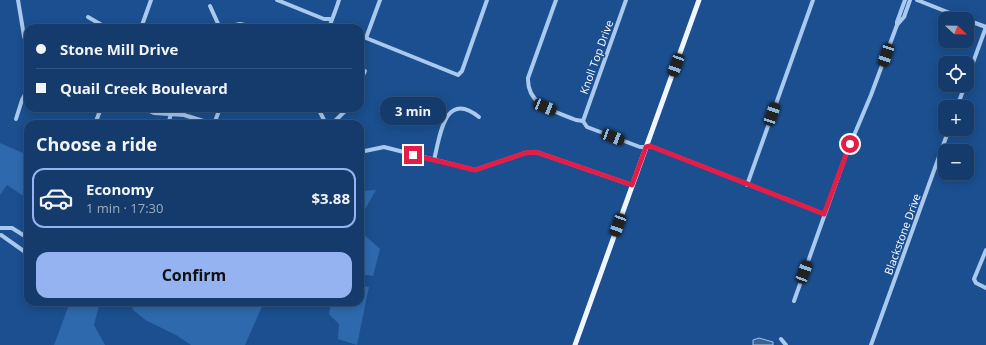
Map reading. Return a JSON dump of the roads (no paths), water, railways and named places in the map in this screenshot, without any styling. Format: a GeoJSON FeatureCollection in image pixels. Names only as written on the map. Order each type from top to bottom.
{"type":"FeatureCollection","features":[{"type":"Feature","properties":{"kind":"main road"},"geometry":{"type":"LineString","coordinates":[[575,345],[699,0]]}},
{"type":"Feature","properties":{"kind":"street"},"geometry":{"type":"LineString","coordinates":[[18,0],[24,36]]}},
{"type":"Feature","properties":{"kind":"street"},"geometry":{"type":"LineString","coordinates":[[142,24],[151,0]]}},
{"type":"Feature","properties":{"kind":"street"},"geometry":{"type":"LineString","coordinates":[[277,0],[324,19],[330,19]]}},
{"type":"Feature","properties":{"kind":"street"},"geometry":{"type":"LineString","coordinates":[[329,24],[330,19],[334,16],[339,0]]}},
{"type":"Feature","properties":{"kind":"street"},"geometry":{"type":"LineString","coordinates":[[380,0],[366,38],[445,71],[460,74],[487,0]]}},
{"type":"Feature","properties":{"kind":"street"},"geometry":{"type":"LineString","coordinates":[[556,0],[528,78],[532,96],[538,103],[583,121],[587,127],[640,147],[653,147],[824,214]]}},
{"type":"Feature","properties":{"kind":"street","name":"Knoll Top Drive"},"geometry":{"type":"LineString","coordinates":[[583,121],[626,0]]}},
{"type":"Feature","properties":{"kind":"street"},"geometry":{"type":"LineString","coordinates":[[747,185],[813,0]]}},
{"type":"Feature","properties":{"kind":"street"},"geometry":{"type":"LineString","coordinates":[[794,301],[824,214],[850,144],[871,95],[905,0]]}},
{"type":"Feature","properties":{"kind":"street"},"geometry":{"type":"LineString","coordinates":[[897,25],[904,17],[910,0]]}},
{"type":"Feature","properties":{"kind":"street"},"geometry":{"type":"LineString","coordinates":[[917,0],[948,12]]}},
{"type":"Feature","properties":{"kind":"street"},"geometry":{"type":"LineString","coordinates":[[210,6],[218,24]]}},
{"type":"Feature","properties":{"kind":"street"},"geometry":{"type":"LineString","coordinates":[[88,18],[99,24]]}},
{"type":"Feature","properties":{"kind":"street"},"geometry":{"type":"LineString","coordinates":[[974,22],[986,27],[974,60]]}},
{"type":"Feature","properties":{"kind":"street"},"geometry":{"type":"LineString","coordinates":[[16,119],[24,96]]}},
{"type":"Feature","properties":{"kind":"street"},"geometry":{"type":"LineString","coordinates":[[434,160],[444,120],[449,112],[459,108],[470,110],[479,117]]}},
{"type":"Feature","properties":{"kind":"street"},"geometry":{"type":"LineString","coordinates":[[150,112],[154,114],[187,116],[200,120]]}},
{"type":"Feature","properties":{"kind":"street"},"geometry":{"type":"LineString","coordinates":[[336,120],[344,112]]}},
{"type":"Feature","properties":{"kind":"street"},"geometry":{"type":"LineString","coordinates":[[169,120],[171,114]]}},
{"type":"Feature","properties":{"kind":"street","name":"Blackstone Drive"},"geometry":{"type":"LineString","coordinates":[[871,345],[946,136]]}},
{"type":"Feature","properties":{"kind":"street"},"geometry":{"type":"LineString","coordinates":[[364,151],[384,147],[475,170],[525,153],[536,152],[632,185]]}},
{"type":"Feature","properties":{"kind":"street"},"geometry":{"type":"LineString","coordinates":[[24,236],[12,228],[0,228],[0,236],[24,251]]}},
{"type":"Feature","properties":{"kind":"street"},"geometry":{"type":"LineString","coordinates":[[986,250],[974,279],[976,283],[986,288]]}},
{"type":"Feature","properties":{"kind":"street"},"geometry":{"type":"LineString","coordinates":[[781,339],[786,345]]}}]}
